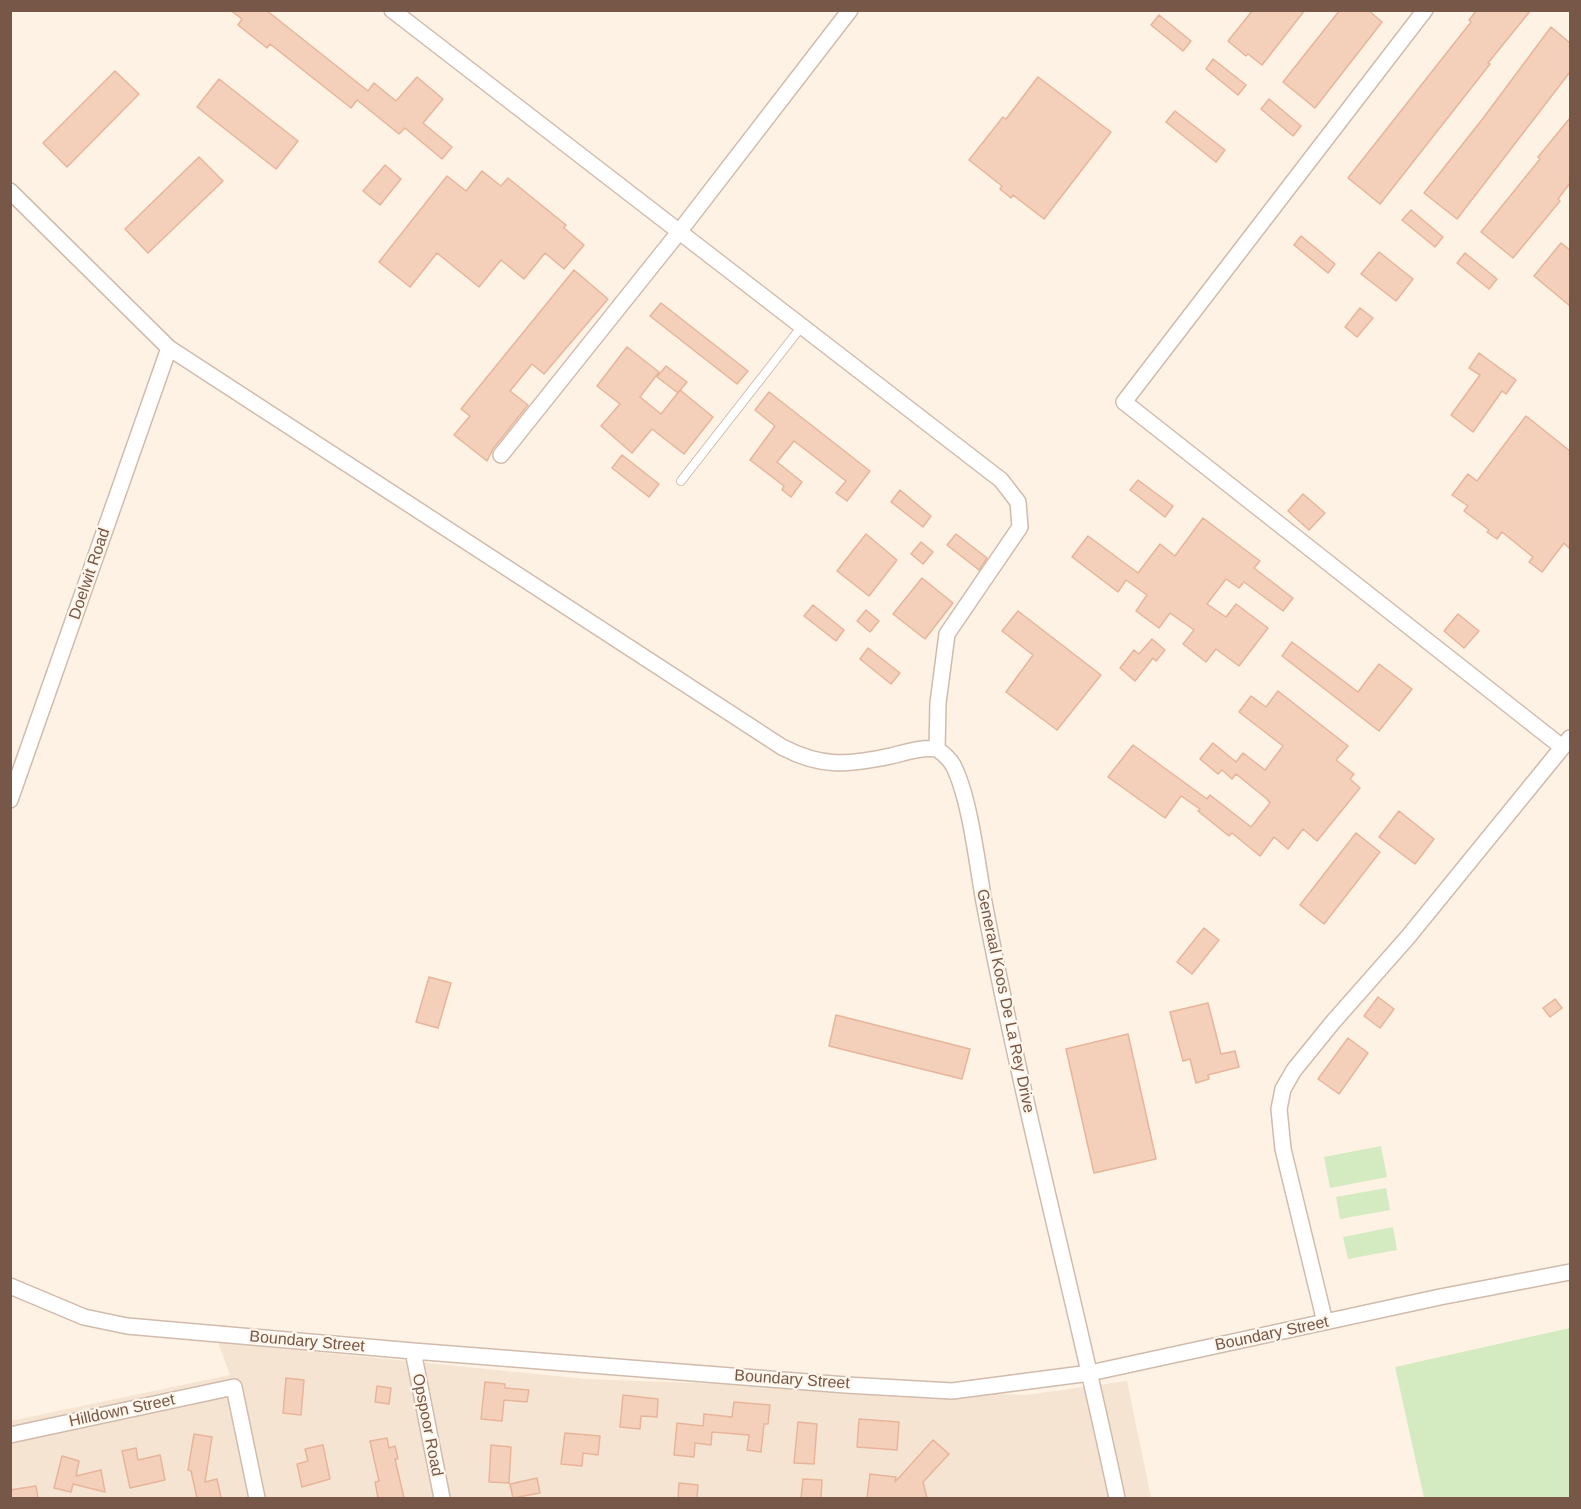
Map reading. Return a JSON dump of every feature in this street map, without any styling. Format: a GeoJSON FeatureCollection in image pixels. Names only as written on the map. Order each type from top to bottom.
{"type":"FeatureCollection","features":[{"type":"Feature","properties":{"kind":"street"},"geometry":{"type":"LineString","coordinates":[[10,192],[169,348],[782,747],[804,758],[831,764],[869,760],[926,748],[937,749],[938,703],[947,634],[1020,527],[1018,502],[1001,480],[392,10]]}},
{"type":"Feature","properties":{"kind":"street"},"geometry":{"type":"LineString","coordinates":[[501,455],[679,232],[850,10]]}},
{"type":"Feature","properties":{"kind":"street"},"geometry":{"type":"LineString","coordinates":[[1325,1322],[1283,1149],[1279,1109],[1283,1089],[1294,1070],[1332,1022],[1416,928],[1566,743],[1124,402],[1425,10]]}},
{"type":"Feature","properties":{"kind":"street","name":"Doelwit Road"},"geometry":{"type":"LineString","coordinates":[[10,800],[169,348]]}},
{"type":"Feature","properties":{"kind":"street","name":"Generaal Koos De La Rey Drive"},"geometry":{"type":"LineString","coordinates":[[937,749],[953,766],[966,809],[1003,1000],[1117,1498]]}},
{"type":"Feature","properties":{"kind":"street","name":"Boundary Street"},"geometry":{"type":"LineString","coordinates":[[10,1286],[84,1317],[117,1324],[413,1351],[846,1385],[952,1391],[1090,1373],[1440,1297],[1570,1272]]}},
{"type":"Feature","properties":{"kind":"street","name":"Opspoor Road"},"geometry":{"type":"LineString","coordinates":[[413,1351],[442,1498]]}},
{"type":"Feature","properties":{"kind":"street","name":"Hilldown Street"},"geometry":{"type":"LineString","coordinates":[[10,1435],[234,1387],[257,1498]]}},
{"type":"Feature","properties":{"kind":"lane"},"geometry":{"type":"LineString","coordinates":[[681,481],[801,326]]}},
{"type":"Feature","properties":{"kind":"shaded area"},"geometry":{"type":"Polygon","coordinates":[[[218,1342],[585,1379],[1026,1395],[1127,1381],[1151,1498],[11,1498],[10,1421],[230,1375],[218,1342]]]}},
{"type":"Feature","properties":{"kind":"green space"},"geometry":{"type":"Polygon","coordinates":[[[1381,1146],[1387,1177],[1330,1188],[1324,1157],[1381,1146]]]}},
{"type":"Feature","properties":{"kind":"green space"},"geometry":{"type":"Polygon","coordinates":[[[1386,1188],[1390,1210],[1340,1219],[1336,1197],[1386,1188]]]}},
{"type":"Feature","properties":{"kind":"green space"},"geometry":{"type":"Polygon","coordinates":[[[1393,1227],[1397,1250],[1348,1259],[1343,1237],[1393,1227]]]}},
{"type":"Feature","properties":{"kind":"green space"},"geometry":{"type":"Polygon","coordinates":[[[1570,1328],[1570,1498],[1424,1498],[1395,1367],[1570,1328]]]}},
{"type":"Feature","properties":{"kind":"building"},"geometry":{"type":"Polygon","coordinates":[[[230,10],[266,10],[368,91],[374,83],[396,101],[417,77],[443,99],[423,123],[452,147],[442,159],[405,128],[399,134],[357,100],[351,108],[270,44],[267,48],[238,25],[242,19],[230,10]]]}},
{"type":"Feature","properties":{"kind":"building"},"geometry":{"type":"Polygon","coordinates":[[[1253,10],[1305,10],[1262,65],[1248,54],[1246,56],[1228,41],[1253,10]]]}},
{"type":"Feature","properties":{"kind":"building"},"geometry":{"type":"Polygon","coordinates":[[[1340,10],[1368,10],[1382,22],[1315,108],[1283,82],[1340,10]]]}},
{"type":"Feature","properties":{"kind":"building"},"geometry":{"type":"Polygon","coordinates":[[[1477,10],[1531,10],[1380,204],[1348,178],[1471,22],[1469,20],[1477,10]]]}},
{"type":"Feature","properties":{"kind":"building"},"geometry":{"type":"Polygon","coordinates":[[[1159,15],[1191,41],[1183,51],[1151,25],[1159,15]]]}},
{"type":"Feature","properties":{"kind":"building"},"geometry":{"type":"Polygon","coordinates":[[[1551,27],[1570,43],[1570,72],[1457,219],[1424,193],[1551,27]]]}},
{"type":"Feature","properties":{"kind":"building"},"geometry":{"type":"Polygon","coordinates":[[[1213,59],[1246,85],[1238,95],[1206,69],[1213,59]]]}},
{"type":"Feature","properties":{"kind":"building"},"geometry":{"type":"Polygon","coordinates":[[[115,71],[139,94],[67,167],[43,143],[115,71]]]}},
{"type":"Feature","properties":{"kind":"building"},"geometry":{"type":"Polygon","coordinates":[[[1038,77],[1111,132],[1044,219],[1013,195],[1011,198],[1000,189],[1002,186],[969,160],[1003,117],[1006,119],[1038,77]]]}},
{"type":"Feature","properties":{"kind":"building"},"geometry":{"type":"Polygon","coordinates":[[[219,79],[298,141],[276,169],[197,107],[219,79]]]}},
{"type":"Feature","properties":{"kind":"building"},"geometry":{"type":"Polygon","coordinates":[[[1269,99],[1301,126],[1293,136],[1261,109],[1269,99]]]}},
{"type":"Feature","properties":{"kind":"building"},"geometry":{"type":"Polygon","coordinates":[[[1175,111],[1225,150],[1216,162],[1166,122],[1175,111]]]}},
{"type":"Feature","properties":{"kind":"building"},"geometry":{"type":"Polygon","coordinates":[[[1570,118],[1570,183],[1558,199],[1560,201],[1513,258],[1481,232],[1570,118]]]}},
{"type":"Feature","properties":{"kind":"building"},"geometry":{"type":"Polygon","coordinates":[[[199,157],[223,181],[148,253],[125,229],[199,157]]]}},
{"type":"Feature","properties":{"kind":"building"},"geometry":{"type":"Polygon","coordinates":[[[385,165],[401,179],[380,205],[363,191],[385,165]]]}},
{"type":"Feature","properties":{"kind":"building"},"geometry":{"type":"Polygon","coordinates":[[[482,171],[501,186],[508,178],[566,225],[564,228],[584,245],[564,269],[545,253],[524,279],[501,260],[479,287],[437,253],[410,287],[379,262],[447,176],[466,191],[482,171]]]}},
{"type":"Feature","properties":{"kind":"building"},"geometry":{"type":"Polygon","coordinates":[[[1411,210],[1443,237],[1435,247],[1402,220],[1411,210]]]}},
{"type":"Feature","properties":{"kind":"building"},"geometry":{"type":"Polygon","coordinates":[[[1301,236],[1335,264],[1328,273],[1294,245],[1301,236]]]}},
{"type":"Feature","properties":{"kind":"building"},"geometry":{"type":"Polygon","coordinates":[[[1561,243],[1570,250],[1570,306],[1534,276],[1561,243]]]}},
{"type":"Feature","properties":{"kind":"building"},"geometry":{"type":"Polygon","coordinates":[[[1379,252],[1413,279],[1396,301],[1361,274],[1379,252]]]}},
{"type":"Feature","properties":{"kind":"building"},"geometry":{"type":"Polygon","coordinates":[[[1465,253],[1497,279],[1489,289],[1457,263],[1465,253]]]}},
{"type":"Feature","properties":{"kind":"building"},"geometry":{"type":"Polygon","coordinates":[[[574,270],[608,299],[544,374],[532,364],[510,391],[528,405],[493,449],[487,461],[454,435],[470,416],[461,409],[574,270]]]}},
{"type":"Feature","properties":{"kind":"building"},"geometry":{"type":"Polygon","coordinates":[[[661,303],[748,371],[737,384],[650,316],[661,303]]]}},
{"type":"Feature","properties":{"kind":"building"},"geometry":{"type":"Polygon","coordinates":[[[1360,308],[1373,318],[1357,337],[1345,327],[1360,308]]]}},
{"type":"Feature","properties":{"kind":"building"},"geometry":{"type":"Polygon","coordinates":[[[627,347],[659,372],[640,397],[661,414],[680,390],[713,417],[684,454],[652,429],[632,453],[601,426],[620,404],[597,386],[627,347]]]}},
{"type":"Feature","properties":{"kind":"building"},"geometry":{"type":"Polygon","coordinates":[[[1479,353],[1516,380],[1506,394],[1502,391],[1473,432],[1451,415],[1480,375],[1469,368],[1479,353]]]}},
{"type":"Feature","properties":{"kind":"building"},"geometry":{"type":"Polygon","coordinates":[[[666,366],[687,382],[678,393],[657,377],[666,366]]]}},
{"type":"Feature","properties":{"kind":"building"},"geometry":{"type":"Polygon","coordinates":[[[769,392],[870,471],[847,501],[836,493],[846,481],[794,441],[777,462],[802,482],[791,497],[782,490],[784,486],[750,460],[775,426],[755,410],[769,392]]]}},
{"type":"Feature","properties":{"kind":"building"},"geometry":{"type":"Polygon","coordinates":[[[1526,416],[1570,451],[1570,549],[1564,543],[1542,572],[1529,562],[1533,557],[1502,532],[1497,539],[1487,532],[1489,530],[1464,511],[1468,506],[1452,495],[1468,474],[1477,481],[1526,416]]]}},
{"type":"Feature","properties":{"kind":"building"},"geometry":{"type":"Polygon","coordinates":[[[622,455],[659,484],[649,497],[612,468],[622,455]]]}},
{"type":"Feature","properties":{"kind":"building"},"geometry":{"type":"Polygon","coordinates":[[[1138,480],[1173,506],[1165,517],[1130,490],[1138,480]]]}},
{"type":"Feature","properties":{"kind":"building"},"geometry":{"type":"Polygon","coordinates":[[[900,490],[931,516],[923,527],[891,502],[900,490]]]}},
{"type":"Feature","properties":{"kind":"building"},"geometry":{"type":"Polygon","coordinates":[[[1303,494],[1325,513],[1309,530],[1288,511],[1303,494]]]}},
{"type":"Feature","properties":{"kind":"building"},"geometry":{"type":"Polygon","coordinates":[[[1203,518],[1260,561],[1254,568],[1293,598],[1283,611],[1244,582],[1239,588],[1226,579],[1207,604],[1226,617],[1236,604],[1268,628],[1239,666],[1216,649],[1206,662],[1183,644],[1194,630],[1170,613],[1159,628],[1136,611],[1147,595],[1126,580],[1118,592],[1072,557],[1088,536],[1138,573],[1160,544],[1175,556],[1203,518]]]}},
{"type":"Feature","properties":{"kind":"building"},"geometry":{"type":"Polygon","coordinates":[[[866,534],[897,560],[869,596],[837,571],[866,534]]]}},
{"type":"Feature","properties":{"kind":"building"},"geometry":{"type":"Polygon","coordinates":[[[956,534],[987,558],[979,570],[947,545],[956,534]]]}},
{"type":"Feature","properties":{"kind":"building"},"geometry":{"type":"Polygon","coordinates":[[[921,542],[933,552],[923,564],[911,554],[921,542]]]}},
{"type":"Feature","properties":{"kind":"building"},"geometry":{"type":"Polygon","coordinates":[[[922,578],[953,603],[925,639],[893,614],[922,578]]]}},
{"type":"Feature","properties":{"kind":"building"},"geometry":{"type":"Polygon","coordinates":[[[813,605],[844,630],[836,641],[804,616],[813,605]]]}},
{"type":"Feature","properties":{"kind":"building"},"geometry":{"type":"Polygon","coordinates":[[[866,610],[879,621],[870,632],[857,621],[866,610]]]}},
{"type":"Feature","properties":{"kind":"building"},"geometry":{"type":"Polygon","coordinates":[[[1018,611],[1101,675],[1057,730],[1006,692],[1033,655],[1002,631],[1018,611]]]}},
{"type":"Feature","properties":{"kind":"building"},"geometry":{"type":"Polygon","coordinates":[[[1458,614],[1479,631],[1464,648],[1444,631],[1458,614]]]}},
{"type":"Feature","properties":{"kind":"building"},"geometry":{"type":"Polygon","coordinates":[[[1152,639],[1165,650],[1156,661],[1153,658],[1135,681],[1120,668],[1134,650],[1139,654],[1152,639]]]}},
{"type":"Feature","properties":{"kind":"building"},"geometry":{"type":"Polygon","coordinates":[[[1292,642],[1358,692],[1379,664],[1412,689],[1379,731],[1282,656],[1292,642]]]}},
{"type":"Feature","properties":{"kind":"building"},"geometry":{"type":"Polygon","coordinates":[[[868,648],[900,673],[891,684],[860,659],[868,648]]]}},
{"type":"Feature","properties":{"kind":"building"},"geometry":{"type":"Polygon","coordinates":[[[1278,691],[1348,746],[1336,760],[1354,774],[1350,779],[1360,788],[1317,841],[1303,829],[1288,849],[1274,837],[1260,856],[1232,833],[1229,836],[1198,811],[1200,809],[1181,796],[1165,818],[1108,777],[1133,745],[1207,799],[1210,795],[1251,827],[1270,803],[1267,799],[1236,774],[1232,779],[1222,770],[1218,774],[1200,759],[1213,743],[1236,762],[1243,753],[1265,770],[1283,746],[1239,712],[1251,696],[1266,707],[1278,691]]]}},
{"type":"Feature","properties":{"kind":"building"},"geometry":{"type":"Polygon","coordinates":[[[1399,811],[1434,839],[1415,864],[1379,837],[1399,811]]]}},
{"type":"Feature","properties":{"kind":"building"},"geometry":{"type":"Polygon","coordinates":[[[1356,833],[1380,852],[1324,924],[1300,905],[1356,833]]]}},
{"type":"Feature","properties":{"kind":"building"},"geometry":{"type":"Polygon","coordinates":[[[1204,928],[1219,940],[1192,974],[1177,962],[1204,928]]]}},
{"type":"Feature","properties":{"kind":"building"},"geometry":{"type":"Polygon","coordinates":[[[429,977],[451,983],[438,1028],[416,1022],[429,977]]]}},
{"type":"Feature","properties":{"kind":"building"},"geometry":{"type":"Polygon","coordinates":[[[1378,997],[1394,1009],[1380,1028],[1364,1016],[1378,997]]]}},
{"type":"Feature","properties":{"kind":"building"},"geometry":{"type":"Polygon","coordinates":[[[1555,999],[1562,1008],[1550,1017],[1543,1008],[1555,999]]]}},
{"type":"Feature","properties":{"kind":"building"},"geometry":{"type":"Polygon","coordinates":[[[1208,1003],[1221,1054],[1235,1051],[1239,1067],[1208,1075],[1209,1079],[1196,1083],[1190,1059],[1183,1061],[1170,1012],[1208,1003]]]}},
{"type":"Feature","properties":{"kind":"building"},"geometry":{"type":"Polygon","coordinates":[[[836,1015],[970,1049],[962,1079],[829,1046],[836,1015]]]}},
{"type":"Feature","properties":{"kind":"building"},"geometry":{"type":"Polygon","coordinates":[[[1128,1034],[1156,1159],[1094,1173],[1066,1049],[1128,1034]]]}},
{"type":"Feature","properties":{"kind":"building"},"geometry":{"type":"Polygon","coordinates":[[[1348,1038],[1368,1053],[1339,1094],[1318,1079],[1348,1038]]]}},
{"type":"Feature","properties":{"kind":"building"},"geometry":{"type":"Polygon","coordinates":[[[286,1378],[304,1380],[301,1415],[283,1413],[286,1378]]]}},
{"type":"Feature","properties":{"kind":"building"},"geometry":{"type":"Polygon","coordinates":[[[485,1382],[505,1384],[505,1388],[529,1390],[527,1402],[504,1400],[502,1421],[481,1419],[485,1382]]]}},
{"type":"Feature","properties":{"kind":"building"},"geometry":{"type":"Polygon","coordinates":[[[377,1386],[391,1388],[389,1404],[375,1402],[377,1386]]]}},
{"type":"Feature","properties":{"kind":"building"},"geometry":{"type":"Polygon","coordinates":[[[623,1395],[658,1399],[657,1417],[641,1416],[640,1429],[620,1427],[623,1395]]]}},
{"type":"Feature","properties":{"kind":"building"},"geometry":{"type":"Polygon","coordinates":[[[734,1402],[770,1405],[768,1424],[764,1424],[761,1452],[747,1450],[749,1435],[712,1432],[711,1445],[695,1443],[694,1457],[674,1455],[677,1423],[703,1426],[704,1414],[732,1417],[734,1402]]]}},
{"type":"Feature","properties":{"kind":"building"},"geometry":{"type":"Polygon","coordinates":[[[859,1419],[899,1422],[897,1450],[857,1447],[859,1419]]]}},
{"type":"Feature","properties":{"kind":"building"},"geometry":{"type":"Polygon","coordinates":[[[798,1422],[817,1424],[814,1464],[794,1463],[798,1422]]]}},
{"type":"Feature","properties":{"kind":"building"},"geometry":{"type":"Polygon","coordinates":[[[565,1433],[600,1436],[598,1455],[583,1453],[582,1466],[561,1464],[565,1433]]]}},
{"type":"Feature","properties":{"kind":"building"},"geometry":{"type":"Polygon","coordinates":[[[194,1434],[212,1437],[205,1482],[217,1479],[221,1498],[197,1498],[191,1471],[188,1470],[194,1434]]]}},
{"type":"Feature","properties":{"kind":"building"},"geometry":{"type":"Polygon","coordinates":[[[387,1438],[389,1448],[395,1446],[398,1459],[395,1459],[404,1498],[378,1498],[375,1482],[379,1481],[370,1441],[387,1438]]]}},
{"type":"Feature","properties":{"kind":"building"},"geometry":{"type":"Polygon","coordinates":[[[933,1440],[949,1454],[923,1482],[927,1498],[867,1498],[870,1474],[896,1477],[895,1482],[933,1440]]]}},
{"type":"Feature","properties":{"kind":"building"},"geometry":{"type":"Polygon","coordinates":[[[323,1445],[330,1479],[302,1487],[297,1464],[308,1461],[305,1449],[323,1445]]]}},
{"type":"Feature","properties":{"kind":"building"},"geometry":{"type":"Polygon","coordinates":[[[491,1445],[511,1447],[509,1483],[489,1482],[491,1445]]]}},
{"type":"Feature","properties":{"kind":"building"},"geometry":{"type":"Polygon","coordinates":[[[136,1448],[138,1460],[160,1455],[165,1480],[130,1488],[122,1451],[136,1448]]]}},
{"type":"Feature","properties":{"kind":"building"},"geometry":{"type":"Polygon","coordinates":[[[62,1456],[79,1461],[76,1476],[101,1470],[105,1492],[73,1484],[71,1492],[54,1488],[62,1456]]]}},
{"type":"Feature","properties":{"kind":"building"},"geometry":{"type":"Polygon","coordinates":[[[537,1478],[540,1493],[513,1498],[510,1484],[537,1478]]]}},
{"type":"Feature","properties":{"kind":"building"},"geometry":{"type":"Polygon","coordinates":[[[803,1479],[822,1480],[821,1498],[801,1498],[803,1479]]]}},
{"type":"Feature","properties":{"kind":"building"},"geometry":{"type":"Polygon","coordinates":[[[679,1483],[698,1485],[697,1498],[678,1498],[679,1483]]]}},
{"type":"Feature","properties":{"kind":"building"},"geometry":{"type":"Polygon","coordinates":[[[36,1486],[38,1498],[10,1498],[10,1490],[36,1486]]]}}]}
